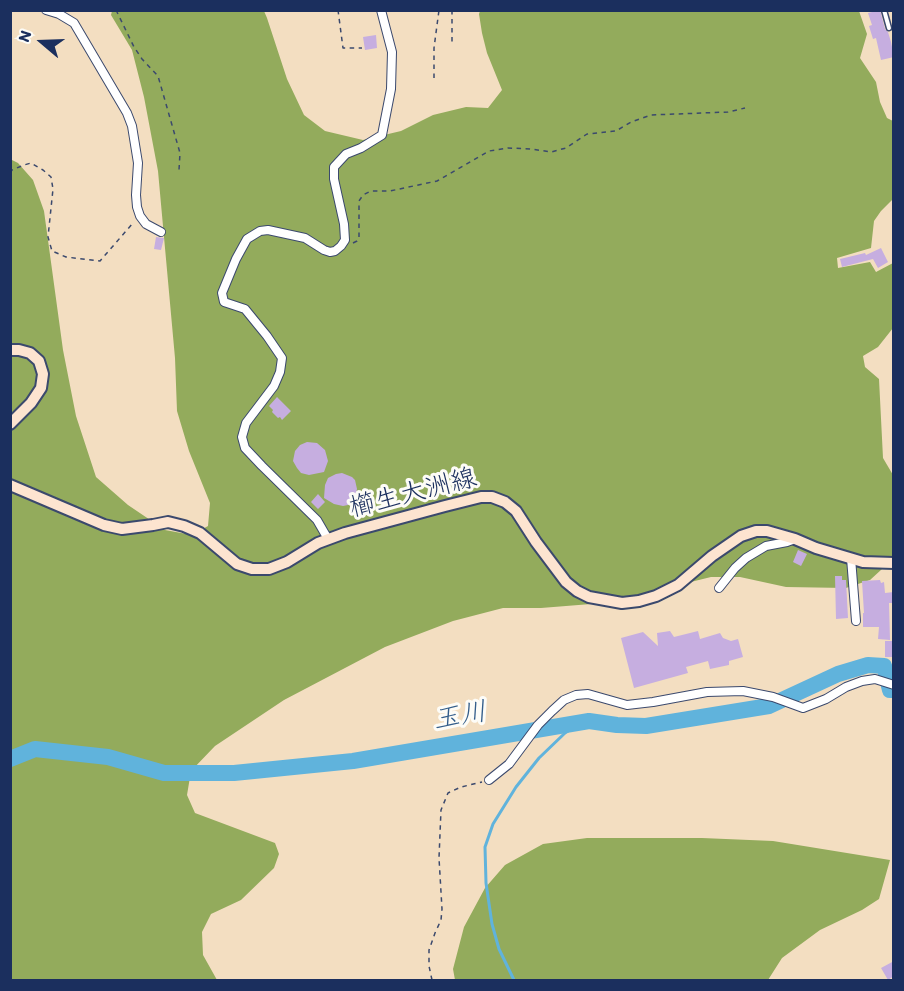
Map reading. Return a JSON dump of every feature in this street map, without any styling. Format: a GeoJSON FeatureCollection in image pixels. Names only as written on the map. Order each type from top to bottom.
{"type":"FeatureCollection","features":[{"type":"Feature","properties":{"kind":"main road"},"geometry":{"type":"LineString","coordinates":[[10,350],[30,353],[39,361],[43,374],[41,388],[31,403],[10,424]]}},
{"type":"Feature","properties":{"kind":"main road","name":"櫛生大洲線"},"geometry":{"type":"LineString","coordinates":[[10,485],[105,525],[122,528],[168,522],[184,526],[200,533],[237,564],[252,569],[269,569],[287,562],[328,539],[445,506],[481,497],[492,497],[505,502],[516,511],[566,582],[577,591],[589,597],[622,603],[656,596],[678,585],[712,556],[741,536],[756,531],[767,531],[795,539],[863,562],[894,562]]}},
{"type":"Feature","properties":{"kind":"street"},"geometry":{"type":"LineString","coordinates":[[46,10],[59,14],[74,23],[127,113],[132,126],[138,163],[136,195],[140,216],[146,224],[160,232]]}},
{"type":"Feature","properties":{"kind":"street"},"geometry":{"type":"LineString","coordinates":[[328,539],[316,520],[245,448],[242,436],[246,423],[274,386],[280,372],[282,358],[245,309],[224,302],[222,293],[236,258],[247,239],[260,231],[268,230],[306,238],[330,252],[342,246],[345,240],[344,224],[334,179],[334,167],[346,154],[362,148],[382,135],[392,89],[392,52],[381,10]]}},
{"type":"Feature","properties":{"kind":"street"},"geometry":{"type":"LineString","coordinates":[[719,588],[746,558],[766,546],[795,539]]}},
{"type":"Feature","properties":{"kind":"street"},"geometry":{"type":"LineString","coordinates":[[851,558],[856,621]]}},
{"type":"Feature","properties":{"kind":"street"},"geometry":{"type":"LineString","coordinates":[[489,780],[509,764],[538,725],[552,711],[564,700],[576,695],[588,694],[627,705],[707,692],[743,691],[773,697],[803,708],[862,681],[875,679],[894,685]]}},
{"type":"Feature","properties":{"kind":"lane"},"geometry":{"type":"LineString","coordinates":[[884,10],[889,28]]}},
{"type":"Feature","properties":{"kind":"path"},"geometry":{"type":"LineString","coordinates":[[116,10],[142,59],[158,76],[180,153],[179,170]]}},
{"type":"Feature","properties":{"kind":"path"},"geometry":{"type":"LineString","coordinates":[[338,10],[343,48],[362,48]]}},
{"type":"Feature","properties":{"kind":"path"},"geometry":{"type":"LineString","coordinates":[[434,78],[434,48],[439,10]]}},
{"type":"Feature","properties":{"kind":"path"},"geometry":{"type":"LineString","coordinates":[[452,10],[452,44]]}},
{"type":"Feature","properties":{"kind":"path"},"geometry":{"type":"LineString","coordinates":[[345,240],[353,243],[357,241],[359,201],[371,190],[390,191],[437,181],[489,151],[508,148],[551,152],[566,148],[587,134],[616,131],[631,122],[651,115],[728,112],[745,108]]}},
{"type":"Feature","properties":{"kind":"path"},"geometry":{"type":"LineString","coordinates":[[10,173],[12,170],[31,163],[51,177],[53,189],[48,237],[52,251],[66,258],[100,261],[140,216]]}},
{"type":"Feature","properties":{"kind":"path"},"geometry":{"type":"LineString","coordinates":[[432,981],[429,950],[441,920],[442,909],[439,858],[441,810],[448,793],[489,780]]}},
{"type":"Feature","properties":{"kind":"green space"},"geometry":{"type":"Polygon","coordinates":[[[112,11],[264,11],[287,79],[304,115],[325,131],[363,140],[401,131],[433,115],[466,107],[488,108],[502,90],[487,53],[480,11],[859,11],[867,34],[860,58],[876,82],[880,102],[887,118],[893,121],[893,199],[874,221],[871,248],[837,258],[838,268],[870,262],[876,272],[893,263],[893,328],[878,347],[863,356],[865,367],[879,379],[883,458],[893,475],[893,559],[870,580],[846,588],[786,587],[740,577],[711,577],[591,604],[503,608],[453,621],[385,647],[284,700],[215,746],[191,771],[187,795],[195,813],[275,843],[279,854],[274,868],[241,900],[211,914],[202,932],[203,955],[217,980],[11,980],[10,159],[18,163],[33,180],[44,211],[63,350],[76,416],[96,477],[128,505],[165,530],[192,535],[208,526],[210,503],[189,451],[177,411],[175,358],[158,171],[144,97],[132,50],[111,15],[112,11]]]}},
{"type":"Feature","properties":{"kind":"green space"},"geometry":{"type":"Polygon","coordinates":[[[587,838],[702,838],[773,841],[890,860],[879,899],[862,910],[820,930],[782,958],[768,980],[455,980],[453,969],[464,927],[485,888],[505,865],[543,844],[587,838]]]}},
{"type":"Feature","properties":{"kind":"building"},"geometry":{"type":"Polygon","coordinates":[[[872,10],[880,10],[894,57],[881,60],[876,38],[873,39],[869,26],[872,25],[868,13],[872,10]]]}},
{"type":"Feature","properties":{"kind":"building"},"geometry":{"type":"Polygon","coordinates":[[[376,35],[377,48],[365,50],[363,37],[376,35]]]}},
{"type":"Feature","properties":{"kind":"building"},"geometry":{"type":"Polygon","coordinates":[[[156,237],[164,238],[161,250],[154,249],[156,237]]]}},
{"type":"Feature","properties":{"kind":"building"},"geometry":{"type":"Polygon","coordinates":[[[881,248],[888,262],[878,268],[873,259],[842,267],[840,259],[865,253],[866,255],[881,248]]]}},
{"type":"Feature","properties":{"kind":"building"},"geometry":{"type":"Polygon","coordinates":[[[277,397],[291,411],[282,420],[272,412],[269,406],[277,397]]]}},
{"type":"Feature","properties":{"kind":"building"},"geometry":{"type":"Polygon","coordinates":[[[307,442],[317,443],[325,450],[328,461],[324,472],[309,475],[301,473],[293,461],[295,451],[307,442]]]}},
{"type":"Feature","properties":{"kind":"building"},"geometry":{"type":"Polygon","coordinates":[[[342,473],[355,480],[357,489],[355,498],[348,505],[343,506],[324,498],[328,478],[342,473]]]}},
{"type":"Feature","properties":{"kind":"building"},"geometry":{"type":"Polygon","coordinates":[[[318,494],[325,502],[318,509],[311,502],[318,494]]]}},
{"type":"Feature","properties":{"kind":"building"},"geometry":{"type":"Polygon","coordinates":[[[798,550],[807,554],[801,566],[793,562],[798,550]]]}},
{"type":"Feature","properties":{"kind":"building"},"geometry":{"type":"Polygon","coordinates":[[[835,576],[842,576],[842,580],[846,580],[848,618],[836,619],[835,576]]]}},
{"type":"Feature","properties":{"kind":"building"},"geometry":{"type":"Polygon","coordinates":[[[880,580],[881,583],[884,582],[885,593],[894,592],[894,603],[889,603],[890,640],[878,639],[879,627],[863,627],[862,581],[880,580]]]}},
{"type":"Feature","properties":{"kind":"building"},"geometry":{"type":"Polygon","coordinates":[[[670,631],[674,637],[698,631],[700,639],[720,633],[723,638],[731,641],[738,639],[743,657],[729,661],[729,665],[710,669],[708,661],[686,667],[688,673],[634,688],[621,638],[643,632],[658,646],[657,633],[670,631]]]}},
{"type":"Feature","properties":{"kind":"building"},"geometry":{"type":"Polygon","coordinates":[[[885,641],[894,641],[894,657],[885,657],[885,641]]]}},
{"type":"Feature","properties":{"kind":"building"},"geometry":{"type":"Polygon","coordinates":[[[894,961],[894,976],[888,980],[881,968],[894,961]]]}},
{"type":"Feature","properties":{"kind":"waterway","name":"玉川"},"geometry":{"type":"LineString","coordinates":[[10,759],[35,749],[108,757],[164,773],[234,773],[353,761],[589,721],[646,726],[769,706],[838,674],[868,665],[884,666],[890,690],[894,690]]}},
{"type":"Feature","properties":{"kind":"waterway"},"geometry":{"type":"LineString","coordinates":[[514,980],[499,949],[492,924],[486,883],[485,847],[493,824],[516,787],[539,758],[565,733],[580,723]]}}]}
